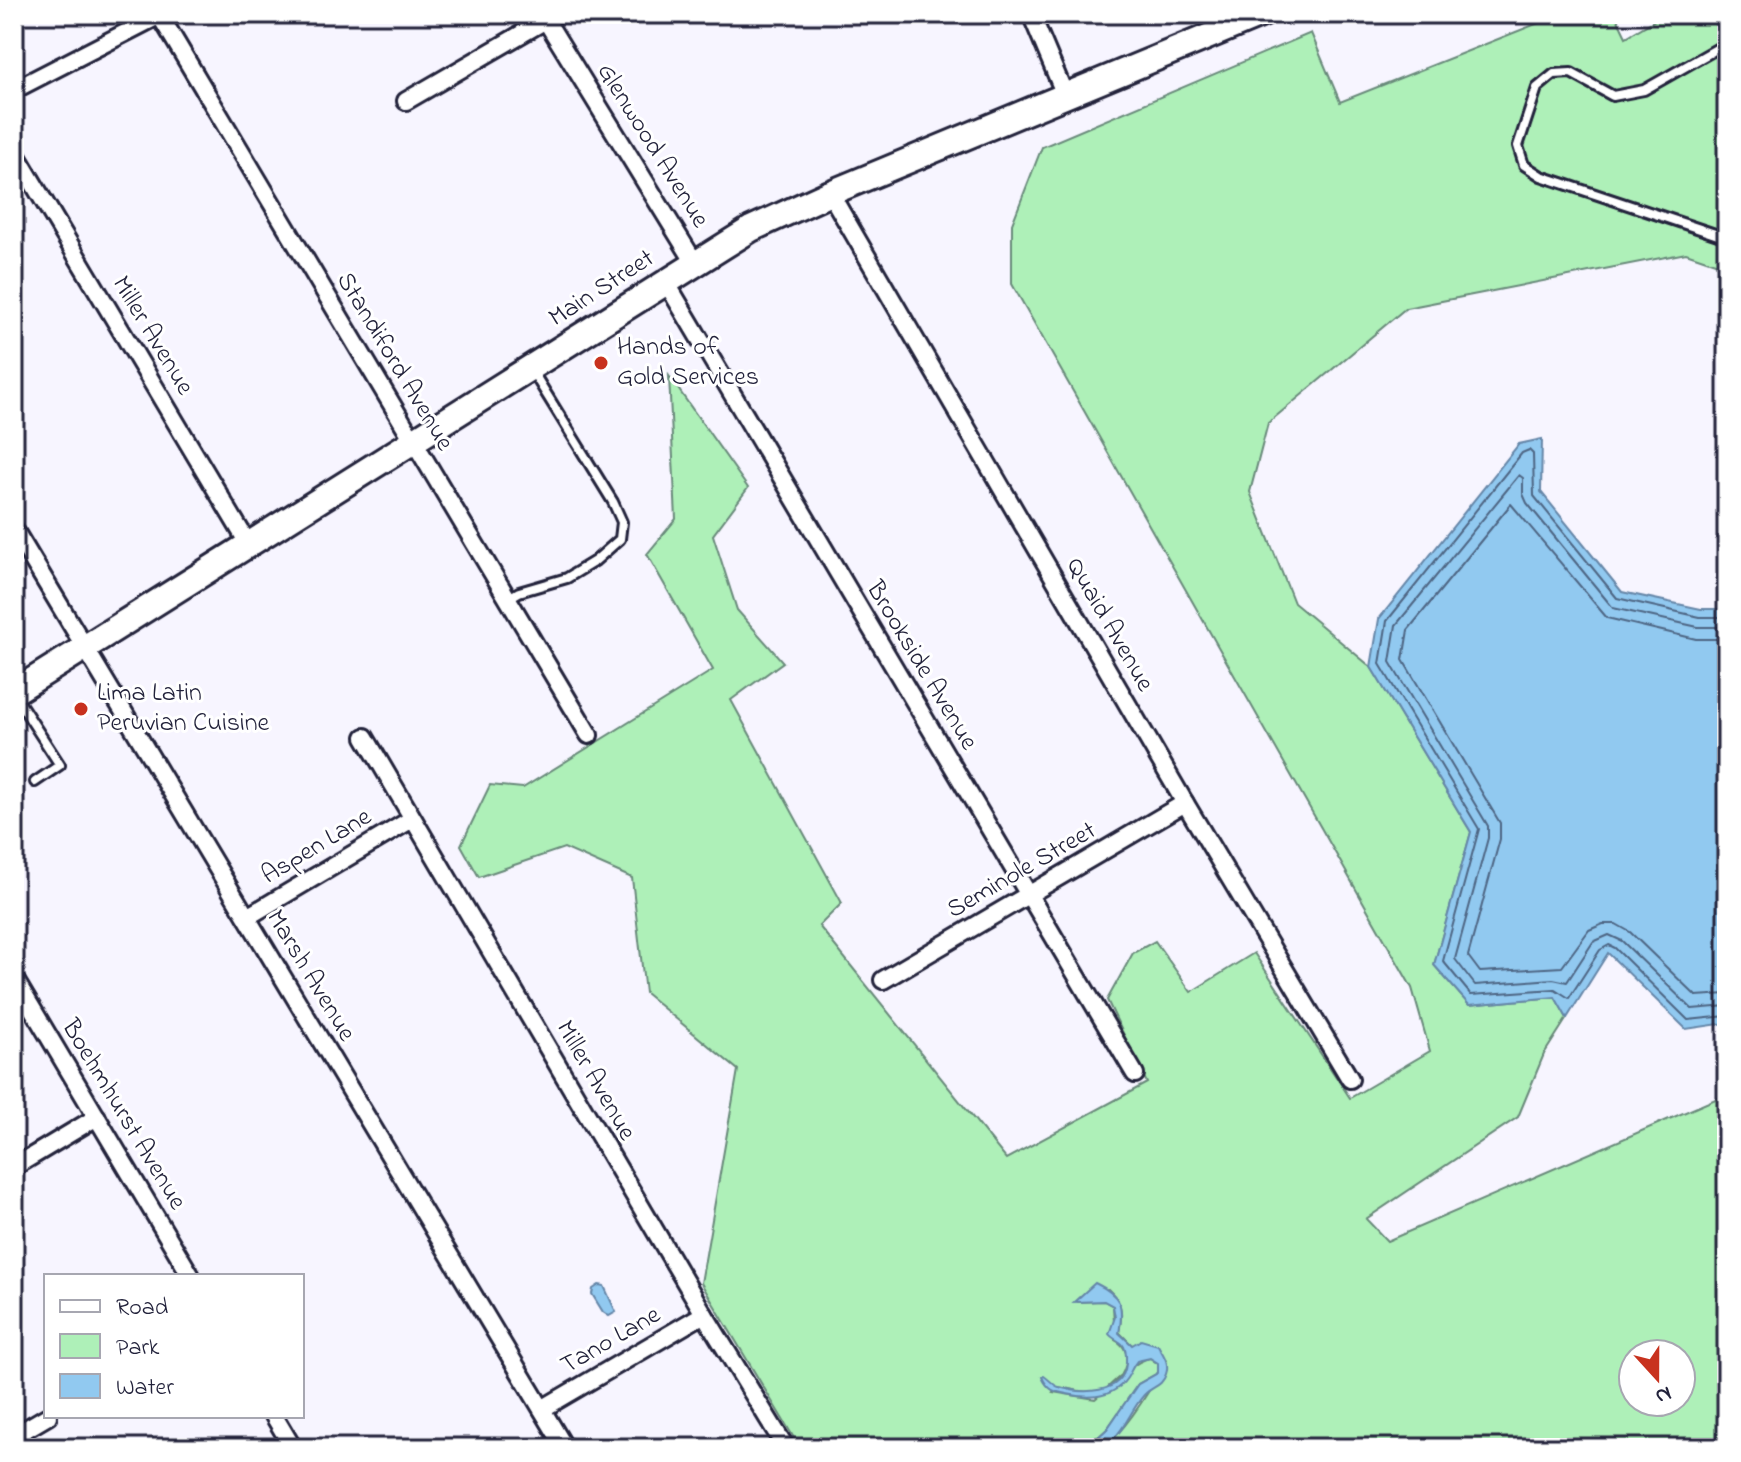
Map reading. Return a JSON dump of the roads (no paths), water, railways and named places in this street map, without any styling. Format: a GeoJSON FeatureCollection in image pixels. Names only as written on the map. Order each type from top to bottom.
{"type":"FeatureCollection","features":[{"type":"Feature","properties":{"kind":"main road","name":"Main Street"},"geometry":{"type":"LineString","coordinates":[[14,693],[751,229],[830,193],[1263,14]]}},
{"type":"Feature","properties":{"kind":"street"},"geometry":{"type":"LineString","coordinates":[[14,90],[160,14]]}},
{"type":"Feature","properties":{"kind":"street","name":"Standiford Avenue"},"geometry":{"type":"LineString","coordinates":[[160,14],[589,735]]}},
{"type":"Feature","properties":{"kind":"street"},"geometry":{"type":"LineString","coordinates":[[1031,14],[1065,95]]}},
{"type":"Feature","properties":{"kind":"street"},"geometry":{"type":"LineString","coordinates":[[406,101],[548,16]]}},
{"type":"Feature","properties":{"kind":"street","name":"Glenwood Avenue"},"geometry":{"type":"LineString","coordinates":[[548,16],[695,263]]}},
{"type":"Feature","properties":{"kind":"street","name":"Miller Avenue"},"geometry":{"type":"LineString","coordinates":[[14,151],[249,545]]}},
{"type":"Feature","properties":{"kind":"street","name":"Quaid Avenue"},"geometry":{"type":"LineString","coordinates":[[830,193],[1185,803],[1350,1079]]}},
{"type":"Feature","properties":{"kind":"street","name":"Brookside Avenue"},"geometry":{"type":"LineString","coordinates":[[666,282],[1135,1074]]}},
{"type":"Feature","properties":{"kind":"street","name":"Marsh Avenue"},"geometry":{"type":"LineString","coordinates":[[14,529],[565,1448]]}},
{"type":"Feature","properties":{"kind":"street","name":"Miller Avenue"},"geometry":{"type":"LineString","coordinates":[[365,737],[786,1448]]}},
{"type":"Feature","properties":{"kind":"street","name":"Seminole Street"},"geometry":{"type":"LineString","coordinates":[[883,980],[1185,803]]}},
{"type":"Feature","properties":{"kind":"street","name":"Aspen Lane"},"geometry":{"type":"LineString","coordinates":[[247,917],[412,819]]}},
{"type":"Feature","properties":{"kind":"street","name":"Boehmhurst Avenue"},"geometry":{"type":"LineString","coordinates":[[14,978],[190,1274]]}},
{"type":"Feature","properties":{"kind":"street"},"geometry":{"type":"LineString","coordinates":[[14,1167],[97,1117]]}},
{"type":"Feature","properties":{"kind":"street","name":"Tano Lane"},"geometry":{"type":"LineString","coordinates":[[542,1409],[704,1314]]}},
{"type":"Feature","properties":{"kind":"street"},"geometry":{"type":"LineString","coordinates":[[14,1436],[45,1418]]}},
{"type":"Feature","properties":{"kind":"street"},"geometry":{"type":"LineString","coordinates":[[275,1418],[293,1448]]}},
{"type":"Feature","properties":{"kind":"lane"},"geometry":{"type":"LineString","coordinates":[[1727,43],[1644,90],[1613,96],[1571,73],[1554,74],[1537,88],[1518,146],[1524,165],[1541,176],[1727,238]]}},
{"type":"Feature","properties":{"kind":"lane"},"geometry":{"type":"LineString","coordinates":[[507,599],[519,592],[567,578],[595,561],[620,539],[622,522],[613,502],[530,369]]}},
{"type":"Feature","properties":{"kind":"lane"},"geometry":{"type":"LineString","coordinates":[[14,693],[60,765],[35,782]]}},
{"type":"Feature","properties":{"kind":"water"},"geometry":{"type":"Polygon","coordinates":[[[1542,439],[1541,492],[1622,592],[1701,609],[1727,609],[1727,1023],[1686,1029],[1608,953],[1567,1018],[1555,997],[1469,1005],[1434,965],[1471,832],[1371,667],[1379,619],[1519,444],[1542,439]]]}},
{"type":"Feature","properties":{"kind":"water"},"geometry":{"type":"Polygon","coordinates":[[[1095,1283],[1111,1292],[1119,1302],[1119,1333],[1132,1345],[1141,1340],[1158,1345],[1167,1370],[1162,1382],[1144,1395],[1115,1437],[1098,1447],[1086,1448],[1107,1429],[1138,1384],[1158,1373],[1158,1363],[1150,1358],[1137,1361],[1115,1390],[1092,1397],[1058,1392],[1047,1385],[1044,1376],[1057,1386],[1068,1389],[1100,1390],[1117,1382],[1123,1374],[1125,1349],[1109,1334],[1115,1317],[1113,1306],[1104,1301],[1074,1302],[1095,1283]]]}},
{"type":"Feature","properties":{"kind":"water"},"geometry":{"type":"Polygon","coordinates":[[[599,1285],[604,1286],[616,1312],[609,1316],[592,1294],[599,1285]]]}},
{"type":"Feature","properties":{"kind":"place","name":"Hands of Gold Services"},"geometry":{"type":"Point","coordinates":[601,363]}},
{"type":"Feature","properties":{"kind":"place","name":"Lima Latin Peruvian Cuisine"},"geometry":{"type":"Point","coordinates":[81,709]}}]}
